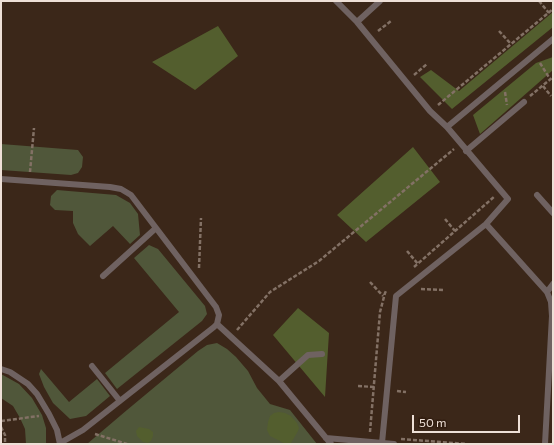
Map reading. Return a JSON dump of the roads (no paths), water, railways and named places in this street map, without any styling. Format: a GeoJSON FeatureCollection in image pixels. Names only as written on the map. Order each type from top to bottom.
{"type":"FeatureCollection","features":[{"type":"Feature","properties":{"kind":"lane"},"geometry":{"type":"LineString","coordinates":[[336,1],[357,22],[430,111],[447,127],[508,199],[486,224],[396,296],[382,443]]}},
{"type":"Feature","properties":{"kind":"lane"},"geometry":{"type":"LineString","coordinates":[[357,22],[380,1]]}},
{"type":"Feature","properties":{"kind":"lane"},"geometry":{"type":"LineString","coordinates":[[447,127],[553,39]]}},
{"type":"Feature","properties":{"kind":"lane"},"geometry":{"type":"LineString","coordinates":[[466,151],[524,102]]}},
{"type":"Feature","properties":{"kind":"lane"},"geometry":{"type":"LineString","coordinates":[[1,179],[110,186],[121,189],[131,195],[218,311],[219,315],[217,324],[214,327],[83,430],[60,444],[57,430],[37,394],[28,384],[10,372],[1,369]]}},
{"type":"Feature","properties":{"kind":"lane"},"geometry":{"type":"LineString","coordinates":[[537,195],[553,213]]}},
{"type":"Feature","properties":{"kind":"lane"},"geometry":{"type":"LineString","coordinates":[[486,224],[547,292],[550,302],[552,316],[545,444]]}},
{"type":"Feature","properties":{"kind":"lane"},"geometry":{"type":"LineString","coordinates":[[103,276],[156,228]]}},
{"type":"Feature","properties":{"kind":"lane"},"geometry":{"type":"LineString","coordinates":[[547,292],[553,284]]}},
{"type":"Feature","properties":{"kind":"lane"},"geometry":{"type":"LineString","coordinates":[[217,324],[279,381],[331,444]]}},
{"type":"Feature","properties":{"kind":"lane"},"geometry":{"type":"LineString","coordinates":[[279,381],[308,355],[322,354]]}},
{"type":"Feature","properties":{"kind":"lane"},"geometry":{"type":"LineString","coordinates":[[92,366],[120,401]]}},
{"type":"Feature","properties":{"kind":"lane"},"geometry":{"type":"LineString","coordinates":[[326,438],[394,444]]}}]}
